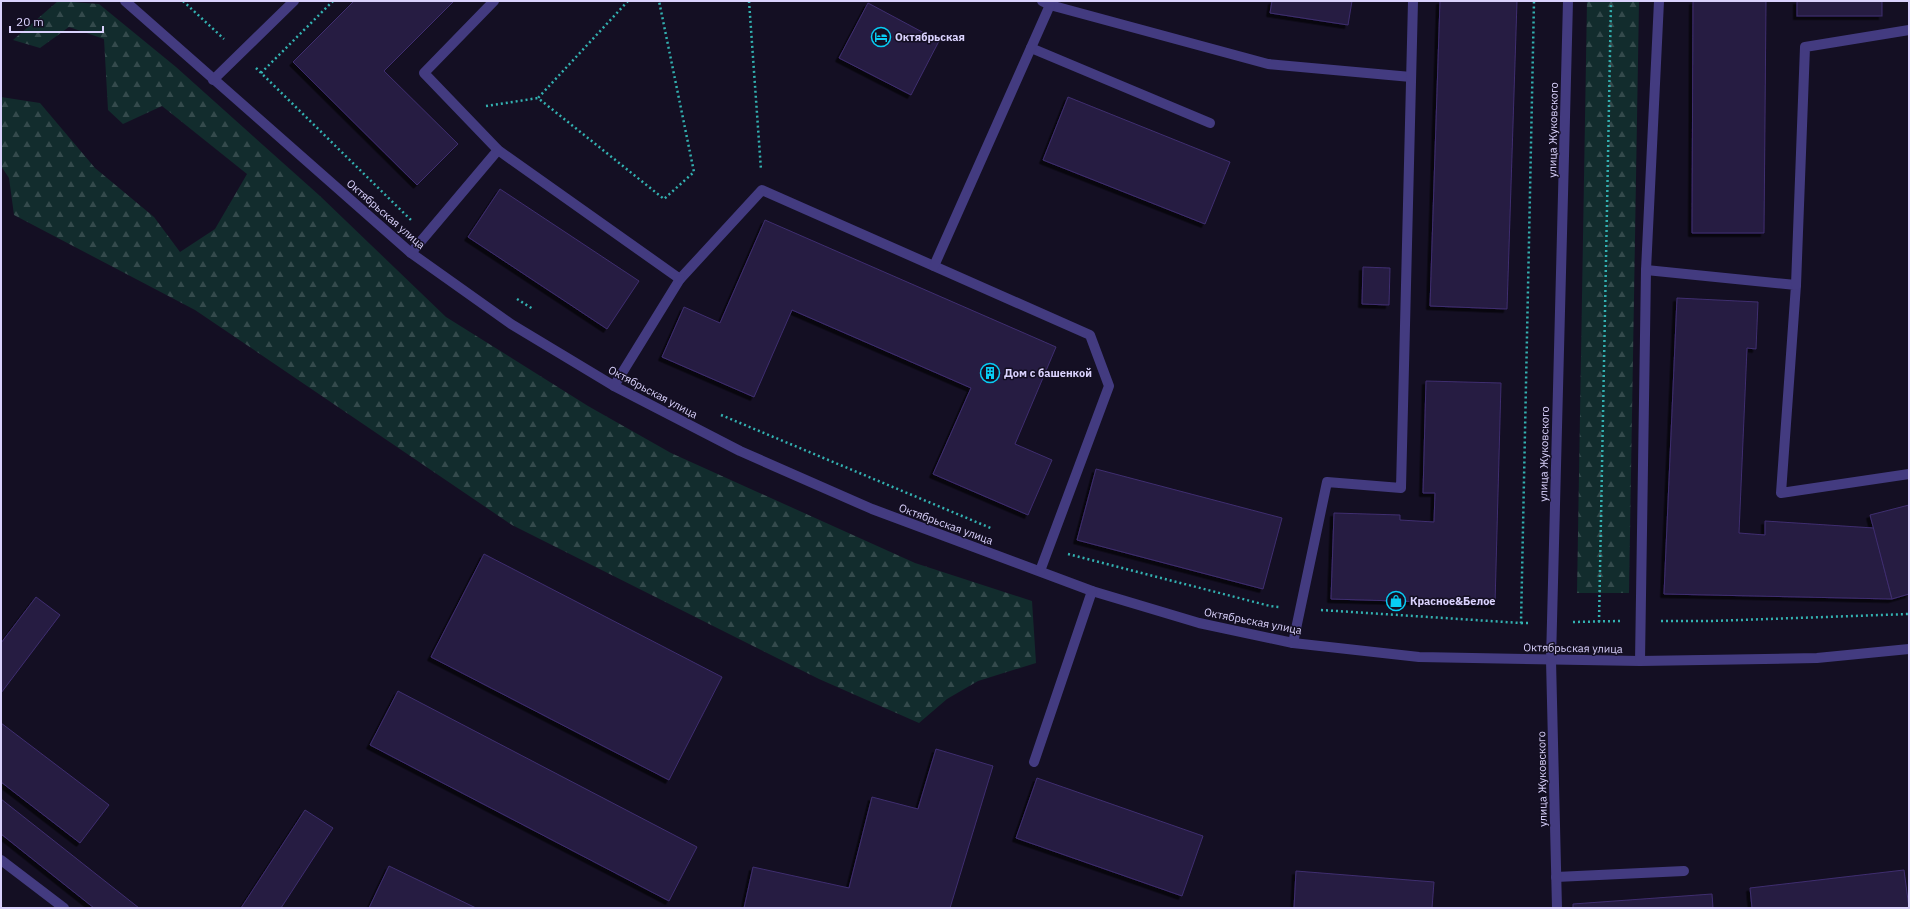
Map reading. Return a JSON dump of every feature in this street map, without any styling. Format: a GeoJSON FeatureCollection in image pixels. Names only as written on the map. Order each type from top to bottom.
{"type":"FeatureCollection","features":[{"type":"Feature","properties":{"kind":"street","name":"Октябрьская улица"},"geometry":{"type":"LineString","coordinates":[[125,1],[411,253],[511,324],[614,386],[747,454],[872,509],[1092,591],[1199,623],[1293,642],[1419,657],[1640,661],[1817,658],[1909,649]]}},
{"type":"Feature","properties":{"kind":"street"},"geometry":{"type":"LineString","coordinates":[[213,80],[294,1]]}},
{"type":"Feature","properties":{"kind":"street"},"geometry":{"type":"LineString","coordinates":[[494,1],[424,72],[498,150],[680,279]]}},
{"type":"Feature","properties":{"kind":"street"},"geometry":{"type":"LineString","coordinates":[[1293,642],[1327,482],[1401,488],[1413,1]]}},
{"type":"Feature","properties":{"kind":"street","name":"улица Жуковского"},"geometry":{"type":"LineString","coordinates":[[1557,908],[1551,660],[1568,1]]}},
{"type":"Feature","properties":{"kind":"street"},"geometry":{"type":"LineString","coordinates":[[1640,661],[1646,270],[1659,1]]}},
{"type":"Feature","properties":{"kind":"street"},"geometry":{"type":"LineString","coordinates":[[934,266],[1031,48],[1046,3],[1268,64],[1411,78]]}},
{"type":"Feature","properties":{"kind":"street"},"geometry":{"type":"LineString","coordinates":[[1909,30],[1805,47],[1796,285],[1781,493],[1909,474]]}},
{"type":"Feature","properties":{"kind":"street"},"geometry":{"type":"LineString","coordinates":[[1031,48],[1210,123]]}},
{"type":"Feature","properties":{"kind":"street"},"geometry":{"type":"LineString","coordinates":[[411,253],[498,150]]}},
{"type":"Feature","properties":{"kind":"street"},"geometry":{"type":"LineString","coordinates":[[614,386],[680,279],[762,190],[1090,336],[1108,386],[1040,571]]}},
{"type":"Feature","properties":{"kind":"street"},"geometry":{"type":"LineString","coordinates":[[1646,270],[1796,285]]}},
{"type":"Feature","properties":{"kind":"street"},"geometry":{"type":"LineString","coordinates":[[1034,762],[1092,591]]}},
{"type":"Feature","properties":{"kind":"street"},"geometry":{"type":"LineString","coordinates":[[1,860],[64,908]]}},
{"type":"Feature","properties":{"kind":"street"},"geometry":{"type":"LineString","coordinates":[[1556,877],[1684,870]]}},
{"type":"Feature","properties":{"kind":"path"},"geometry":{"type":"LineString","coordinates":[[183,1],[261,73],[426,235]]}},
{"type":"Feature","properties":{"kind":"path"},"geometry":{"type":"LineString","coordinates":[[261,73],[333,1]]}},
{"type":"Feature","properties":{"kind":"path"},"geometry":{"type":"LineString","coordinates":[[460,110],[538,98],[628,1]]}},
{"type":"Feature","properties":{"kind":"path"},"geometry":{"type":"LineString","coordinates":[[538,98],[664,198],[694,172],[659,1]]}},
{"type":"Feature","properties":{"kind":"path"},"geometry":{"type":"LineString","coordinates":[[749,1],[762,190]]}},
{"type":"Feature","properties":{"kind":"path"},"geometry":{"type":"LineString","coordinates":[[1520,623],[1534,1]]}},
{"type":"Feature","properties":{"kind":"path"},"geometry":{"type":"LineString","coordinates":[[1599,622],[1611,1]]}},
{"type":"Feature","properties":{"kind":"path"},"geometry":{"type":"LineString","coordinates":[[514,297],[533,310]]}},
{"type":"Feature","properties":{"kind":"path"},"geometry":{"type":"LineString","coordinates":[[714,412],[1000,532]]}},
{"type":"Feature","properties":{"kind":"path"},"geometry":{"type":"LineString","coordinates":[[1048,548],[1270,606],[1520,623],[1720,621],[1909,614]]}},
{"type":"Feature","properties":{"kind":"green space"},"geometry":{"type":"Polygon","coordinates":[[[58,1],[99,4],[176,67],[320,196],[446,317],[588,406],[671,453],[915,563],[1032,601],[1036,663],[978,681],[947,699],[919,723],[819,679],[512,525],[195,310],[14,215],[9,178],[1,166],[1,97],[40,103],[95,168],[154,217],[180,252],[215,229],[247,174],[162,106],[123,124],[108,110],[104,39],[69,27],[40,48],[13,40],[58,1]]]}},
{"type":"Feature","properties":{"kind":"green space"},"geometry":{"type":"Polygon","coordinates":[[[1587,1],[1639,1],[1629,593],[1577,593],[1587,1]]]}},
{"type":"Feature","properties":{"kind":"building"},"geometry":{"type":"Polygon","coordinates":[[[354,1],[454,1],[384,71],[458,144],[417,185],[293,62],[354,1]]]}},
{"type":"Feature","properties":{"kind":"building"},"geometry":{"type":"Polygon","coordinates":[[[1272,1],[1352,1],[1348,25],[1270,13],[1272,1]]]}},
{"type":"Feature","properties":{"kind":"building"},"geometry":{"type":"Polygon","coordinates":[[[1440,1],[1517,1],[1507,309],[1430,306],[1440,1]]]}},
{"type":"Feature","properties":{"kind":"building"},"geometry":{"type":"Polygon","coordinates":[[[1693,1],[1766,1],[1764,233],[1692,233],[1693,1]]]}},
{"type":"Feature","properties":{"kind":"building"},"geometry":{"type":"Polygon","coordinates":[[[1797,1],[1882,1],[1882,16],[1797,16],[1797,1]]]}},
{"type":"Feature","properties":{"kind":"building"},"geometry":{"type":"Polygon","coordinates":[[[868,3],[939,41],[911,95],[839,58],[868,3]]]}},
{"type":"Feature","properties":{"kind":"building"},"geometry":{"type":"Polygon","coordinates":[[[1068,97],[1230,162],[1205,224],[1043,160],[1068,97]]]}},
{"type":"Feature","properties":{"kind":"building"},"geometry":{"type":"Polygon","coordinates":[[[500,189],[639,281],[607,329],[468,237],[500,189]]]}},
{"type":"Feature","properties":{"kind":"building","name":"Дом с башенкой"},"geometry":{"type":"Polygon","coordinates":[[[765,220],[1056,347],[1015,444],[1052,460],[1028,515],[933,474],[971,388],[792,310],[754,397],[662,357],[684,307],[720,323],[765,220]]]}},
{"type":"Feature","properties":{"kind":"building"},"geometry":{"type":"Polygon","coordinates":[[[1363,267],[1390,268],[1389,305],[1362,304],[1363,267]]]}},
{"type":"Feature","properties":{"kind":"building"},"geometry":{"type":"Polygon","coordinates":[[[1677,298],[1758,302],[1756,349],[1747,348],[1739,533],[1765,535],[1765,521],[1874,528],[1892,599],[1664,594],[1677,298]]]}},
{"type":"Feature","properties":{"kind":"building"},"geometry":{"type":"Polygon","coordinates":[[[1426,381],[1501,383],[1495,604],[1331,599],[1334,513],[1400,515],[1400,520],[1434,522],[1435,493],[1423,493],[1426,381]]]}},
{"type":"Feature","properties":{"kind":"building"},"geometry":{"type":"Polygon","coordinates":[[[1096,469],[1282,518],[1263,589],[1077,540],[1096,469]]]}},
{"type":"Feature","properties":{"kind":"building"},"geometry":{"type":"Polygon","coordinates":[[[1909,505],[1909,594],[1892,599],[1870,515],[1909,505]]]}},
{"type":"Feature","properties":{"kind":"building"},"geometry":{"type":"Polygon","coordinates":[[[484,554],[722,677],[669,780],[431,657],[484,554]]]}},
{"type":"Feature","properties":{"kind":"building"},"geometry":{"type":"Polygon","coordinates":[[[36,597],[60,615],[1,693],[1,643],[36,597]]]}},
{"type":"Feature","properties":{"kind":"building"},"geometry":{"type":"Polygon","coordinates":[[[398,691],[697,847],[669,901],[370,745],[398,691]]]}},
{"type":"Feature","properties":{"kind":"building"},"geometry":{"type":"Polygon","coordinates":[[[1,723],[109,805],[80,843],[1,782],[1,723]]]}},
{"type":"Feature","properties":{"kind":"building"},"geometry":{"type":"Polygon","coordinates":[[[936,749],[993,766],[950,908],[744,908],[753,867],[849,888],[872,797],[918,809],[936,749]]]}},
{"type":"Feature","properties":{"kind":"building"},"geometry":{"type":"Polygon","coordinates":[[[1037,778],[1203,836],[1182,896],[1016,838],[1037,778]]]}},
{"type":"Feature","properties":{"kind":"building"},"geometry":{"type":"Polygon","coordinates":[[[1,799],[139,908],[94,908],[1,834],[1,799]]]}},
{"type":"Feature","properties":{"kind":"building"},"geometry":{"type":"Polygon","coordinates":[[[305,810],[333,828],[281,908],[241,908],[305,810]]]}},
{"type":"Feature","properties":{"kind":"building"},"geometry":{"type":"Polygon","coordinates":[[[389,866],[476,908],[369,908],[389,866]]]}},
{"type":"Feature","properties":{"kind":"building"},"geometry":{"type":"Polygon","coordinates":[[[1904,870],[1909,908],[1752,908],[1750,888],[1904,870]]]}},
{"type":"Feature","properties":{"kind":"building"},"geometry":{"type":"Polygon","coordinates":[[[1296,871],[1434,882],[1432,908],[1294,908],[1296,871]]]}},
{"type":"Feature","properties":{"kind":"building"},"geometry":{"type":"Polygon","coordinates":[[[1712,894],[1713,908],[1573,908],[1573,904],[1712,894]]]}},
{"type":"Feature","properties":{"kind":"place","name":"Октябрьская"},"geometry":{"type":"Point","coordinates":[881,37]}},
{"type":"Feature","properties":{"kind":"place","name":"Дом с башенкой"},"geometry":{"type":"Point","coordinates":[990,373]}},
{"type":"Feature","properties":{"kind":"place","name":"Красное&Белое"},"geometry":{"type":"Point","coordinates":[1396,601]}}]}
